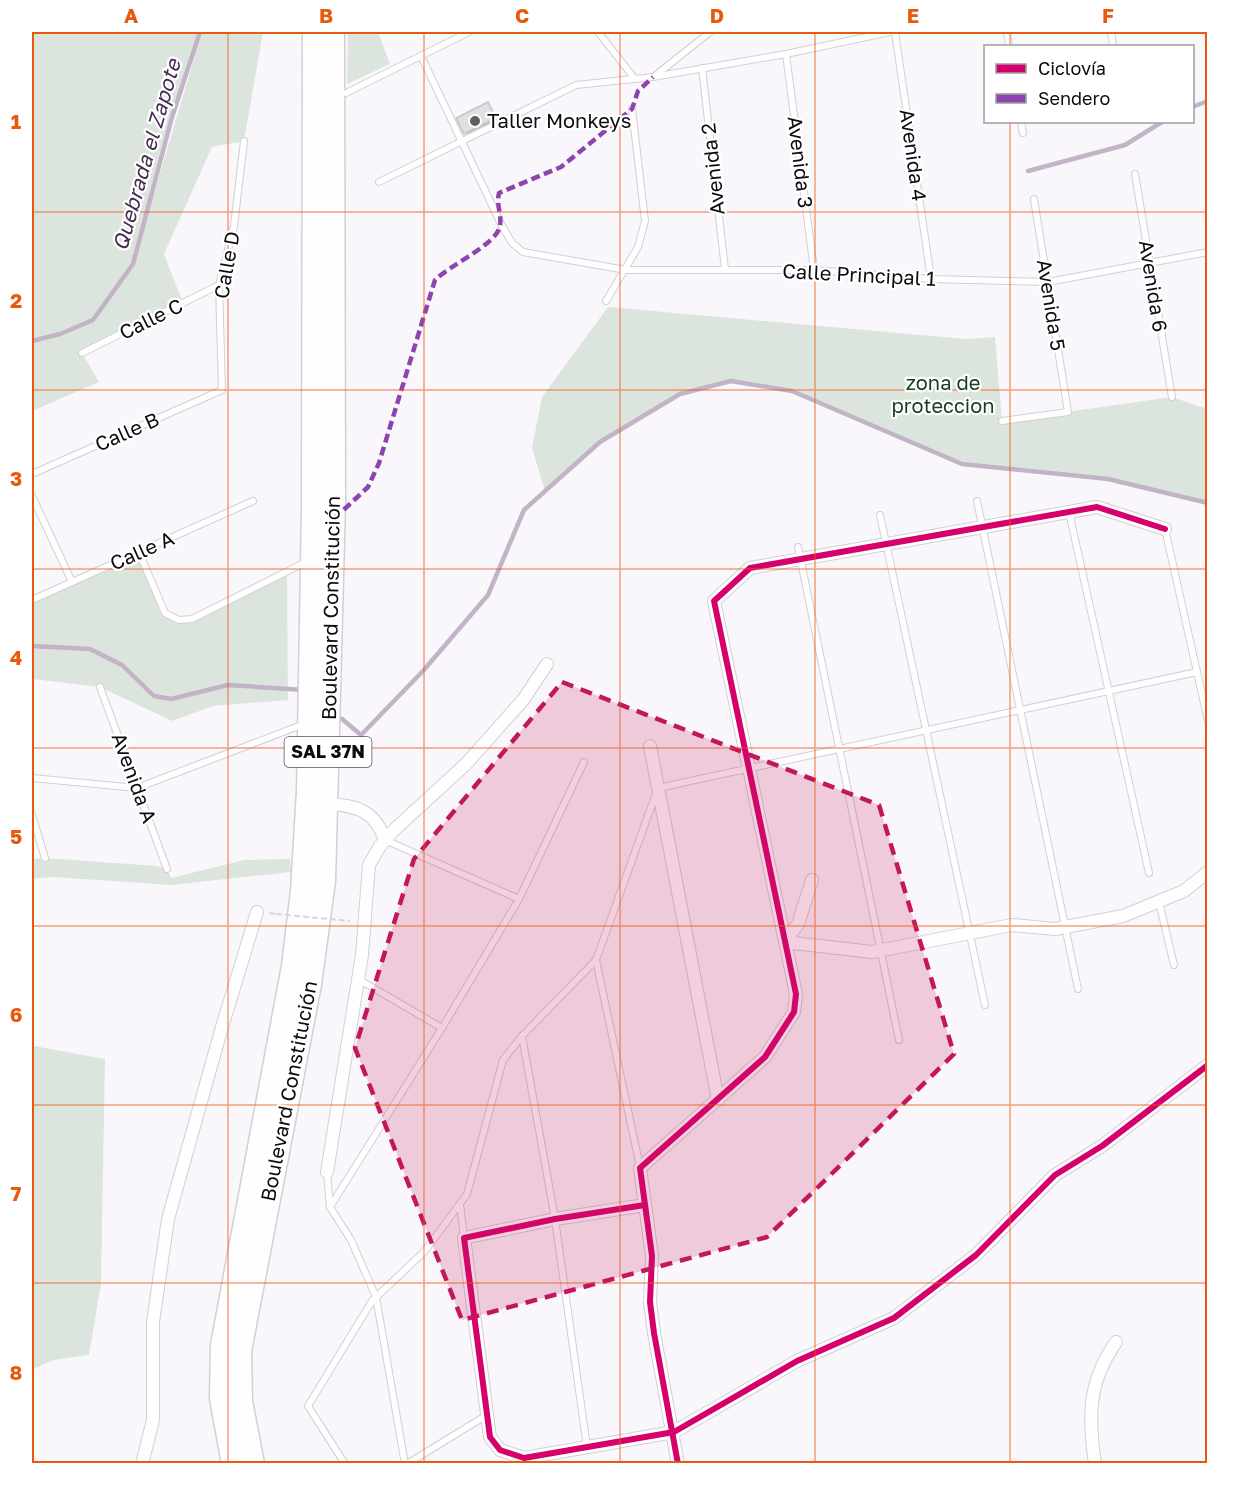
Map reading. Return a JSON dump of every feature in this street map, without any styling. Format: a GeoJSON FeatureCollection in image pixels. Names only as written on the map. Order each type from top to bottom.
{"type":"FeatureCollection","features":[{"type":"Feature","properties":{"kind":"highway","name":"Boulevard Constitución"},"geometry":{"type":"LineString","coordinates":[[233,1464],[221,1398],[222,1345],[293,966],[302,891],[309,722],[315,355],[314,32]]}},
{"type":"Feature","properties":{"kind":"highway","name":"Boulevard Constitución"},"geometry":{"type":"LineString","coordinates":[[253,1464],[241,1401],[240,1351],[310,984],[324,881],[334,501],[333,32]]}},
{"type":"Feature","properties":{"kind":"street"},"geometry":{"type":"LineString","coordinates":[[678,1464],[674,1432],[652,1323],[650,1302],[652,1256],[640,1168],[765,1057],[795,1012],[796,994],[714,601],[750,568],[800,553],[886,544],[1096,507],[1165,529]]}},
{"type":"Feature","properties":{"kind":"street"},"geometry":{"type":"LineString","coordinates":[[327,1172],[358,979],[369,865],[385,840],[466,764],[523,700],[547,664]]}},
{"type":"Feature","properties":{"kind":"street"},"geometry":{"type":"LineString","coordinates":[[650,746],[718,1100]]}},
{"type":"Feature","properties":{"kind":"street"},"geometry":{"type":"LineString","coordinates":[[327,803],[354,807],[370,815],[380,826],[385,840]]}},
{"type":"Feature","properties":{"kind":"street"},"geometry":{"type":"LineString","coordinates":[[785,942],[872,952],[1012,925],[1065,928],[1123,916],[1185,891],[1208,872]]}},
{"type":"Feature","properties":{"kind":"street"},"geometry":{"type":"LineString","coordinates":[[785,942],[798,924],[812,880]]}},
{"type":"Feature","properties":{"kind":"street"},"geometry":{"type":"LineString","coordinates":[[142,1464],[153,1420],[153,1322],[168,1219],[257,912]]}},
{"type":"Feature","properties":{"kind":"street"},"geometry":{"type":"LineString","coordinates":[[645,1205],[555,1219],[464,1238],[490,1437],[500,1450],[524,1461],[674,1432],[797,1361],[894,1318],[976,1255],[1055,1175],[1102,1146],[1208,1065]]}},
{"type":"Feature","properties":{"kind":"street"},"geometry":{"type":"LineString","coordinates":[[1095,1464],[1090,1428],[1092,1394],[1102,1362],[1116,1342]]}},
{"type":"Feature","properties":{"kind":"lane"},"geometry":{"type":"LineString","coordinates":[[346,93],[469,32]]}},
{"type":"Feature","properties":{"kind":"lane"},"geometry":{"type":"LineString","coordinates":[[598,32],[635,79]]}},
{"type":"Feature","properties":{"kind":"lane"},"geometry":{"type":"LineString","coordinates":[[653,77],[710,32]]}},
{"type":"Feature","properties":{"kind":"lane"},"geometry":{"type":"LineString","coordinates":[[379,182],[576,85],[653,77],[786,54],[890,32]]}},
{"type":"Feature","properties":{"kind":"lane","name":"Avenida 4"},"geometry":{"type":"LineString","coordinates":[[895,32],[931,279]]}},
{"type":"Feature","properties":{"kind":"lane","name":"Avenida 3"},"geometry":{"type":"LineString","coordinates":[[786,54],[814,270]]}},
{"type":"Feature","properties":{"kind":"lane"},"geometry":{"type":"LineString","coordinates":[[421,56],[461,141]]}},
{"type":"Feature","properties":{"kind":"lane","name":"Avenida 2"},"geometry":{"type":"LineString","coordinates":[[702,68],[725,269]]}},
{"type":"Feature","properties":{"kind":"lane"},"geometry":{"type":"LineString","coordinates":[[606,301],[638,247],[645,221],[632,109]]}},
{"type":"Feature","properties":{"kind":"lane"},"geometry":{"type":"LineString","coordinates":[[1021,123],[1023,133]]}},
{"type":"Feature","properties":{"kind":"lane","name":"Calle D"},"geometry":{"type":"LineString","coordinates":[[222,390],[219,285],[234,226],[244,141]]}},
{"type":"Feature","properties":{"kind":"lane","name":"Calle Principal 1"},"geometry":{"type":"LineString","coordinates":[[461,141],[512,243],[523,252],[626,270],[814,270],[931,279],[1048,282],[1208,252]]}},
{"type":"Feature","properties":{"kind":"lane","name":"Avenida 6"},"geometry":{"type":"LineString","coordinates":[[1135,174],[1172,397]]}},
{"type":"Feature","properties":{"kind":"lane","name":"Avenida 5"},"geometry":{"type":"LineString","coordinates":[[1002,421],[1068,412],[1034,199]]}},
{"type":"Feature","properties":{"kind":"lane","name":"Calle C"},"geometry":{"type":"LineString","coordinates":[[82,353],[219,285]]}},
{"type":"Feature","properties":{"kind":"lane","name":"Calle B"},"geometry":{"type":"LineString","coordinates":[[32,474],[222,390]]}},
{"type":"Feature","properties":{"kind":"lane"},"geometry":{"type":"LineString","coordinates":[[32,496],[72,582]]}},
{"type":"Feature","properties":{"kind":"lane","name":"Calle A"},"geometry":{"type":"LineString","coordinates":[[32,600],[253,501]]}},
{"type":"Feature","properties":{"kind":"lane"},"geometry":{"type":"LineString","coordinates":[[977,501],[1078,989]]}},
{"type":"Feature","properties":{"kind":"lane"},"geometry":{"type":"LineString","coordinates":[[1069,511],[1149,873]]}},
{"type":"Feature","properties":{"kind":"lane"},"geometry":{"type":"LineString","coordinates":[[880,515],[984,1005]]}},
{"type":"Feature","properties":{"kind":"lane"},"geometry":{"type":"LineString","coordinates":[[1165,529],[1208,721]]}},
{"type":"Feature","properties":{"kind":"lane"},"geometry":{"type":"LineString","coordinates":[[139,552],[165,613],[179,620],[192,619],[312,559]]}},
{"type":"Feature","properties":{"kind":"lane"},"geometry":{"type":"LineString","coordinates":[[800,553],[899,1040]]}},
{"type":"Feature","properties":{"kind":"lane"},"geometry":{"type":"LineString","coordinates":[[345,1464],[308,1406],[376,1297],[425,1251],[467,1194],[502,1060],[522,1036],[596,960],[658,788],[1197,672]]}},
{"type":"Feature","properties":{"kind":"lane","name":"Avenida A"},"geometry":{"type":"LineString","coordinates":[[100,687],[167,869]]}},
{"type":"Feature","properties":{"kind":"lane"},"geometry":{"type":"LineString","coordinates":[[32,778],[137,788],[309,722]]}},
{"type":"Feature","properties":{"kind":"lane"},"geometry":{"type":"LineString","coordinates":[[330,1207],[442,1028],[519,899],[584,762]]}},
{"type":"Feature","properties":{"kind":"lane"},"geometry":{"type":"LineString","coordinates":[[32,815],[45,858]]}},
{"type":"Feature","properties":{"kind":"lane"},"geometry":{"type":"LineString","coordinates":[[385,840],[519,899]]}},
{"type":"Feature","properties":{"kind":"lane"},"geometry":{"type":"LineString","coordinates":[[1158,902],[1174,965]]}},
{"type":"Feature","properties":{"kind":"lane"},"geometry":{"type":"LineString","coordinates":[[596,960],[640,1168]]}},
{"type":"Feature","properties":{"kind":"lane"},"geometry":{"type":"LineString","coordinates":[[358,979],[442,1028]]}},
{"type":"Feature","properties":{"kind":"lane"},"geometry":{"type":"LineString","coordinates":[[522,1036],[555,1219],[587,1447]]}},
{"type":"Feature","properties":{"kind":"lane"},"geometry":{"type":"LineString","coordinates":[[327,1172],[330,1207],[351,1240],[376,1297],[406,1464],[487,1414]]}},
{"type":"Feature","properties":{"kind":"lane"},"geometry":{"type":"LineString","coordinates":[[460,1204],[464,1238]]}},
{"type":"Feature","properties":{"kind":"path"},"geometry":{"type":"LineString","coordinates":[[276,914],[350,921]]}},
{"type":"Feature","properties":{"kind":"highlighted area"},"geometry":{"type":"Polygon","coordinates":[[[562,682],[879,805],[954,1054],[767,1237],[462,1320],[355,1048],[414,859],[562,682]]]}},
{"type":"Feature","properties":{"kind":"green space"},"geometry":{"type":"Polygon","coordinates":[[[32,32],[199,32],[170,116],[131,264],[113,290],[133,264],[202,32],[263,32],[244,141],[212,147],[164,254],[183,303],[82,353],[99,382],[32,411],[32,32]]]}},
{"type":"Feature","properties":{"kind":"green space"},"geometry":{"type":"Polygon","coordinates":[[[348,32],[378,32],[390,64],[347,84],[348,32]]]}},
{"type":"Feature","properties":{"kind":"green space","name":"zona de proteccion"},"geometry":{"type":"Polygon","coordinates":[[[608,307],[966,339],[995,337],[1002,421],[1172,397],[1207,409],[1207,503],[1108,479],[962,464],[792,391],[731,381],[680,394],[600,442],[545,491],[532,448],[542,397],[608,307]]]}},
{"type":"Feature","properties":{"kind":"green space"},"geometry":{"type":"Polygon","coordinates":[[[139,552],[165,613],[179,620],[192,619],[287,572],[288,700],[213,706],[172,721],[100,687],[32,679],[32,600],[139,552]]]}},
{"type":"Feature","properties":{"kind":"green space"},"geometry":{"type":"Polygon","coordinates":[[[32,859],[157,866],[167,869],[171,878],[244,860],[290,859],[291,872],[172,885],[52,877],[32,879],[32,859]]]}},
{"type":"Feature","properties":{"kind":"green space"},"geometry":{"type":"Polygon","coordinates":[[[34,1046],[105,1059],[101,1284],[89,1355],[53,1360],[32,1370],[32,1048],[34,1046]]]}},
{"type":"Feature","properties":{"kind":"building","name":"Taller Monkeys"},"geometry":{"type":"Polygon","coordinates":[[[488,102],[496,118],[464,134],[456,118],[488,102]]]}},
{"type":"Feature","properties":{"kind":"waterway","name":"Quebrada el Zapote"},"geometry":{"type":"LineString","coordinates":[[32,341],[60,334],[93,320],[133,264],[172,117],[200,32]]}},
{"type":"Feature","properties":{"kind":"waterway"},"geometry":{"type":"LineString","coordinates":[[1194,106],[1208,101]]}},
{"type":"Feature","properties":{"kind":"waterway"},"geometry":{"type":"LineString","coordinates":[[1028,171],[1125,145],[1160,123]]}},
{"type":"Feature","properties":{"kind":"waterway"},"geometry":{"type":"LineString","coordinates":[[342,719],[361,735],[423,671],[488,595],[524,510],[600,442],[680,394],[731,381],[792,391],[962,464],[1108,479],[1208,503]]}},
{"type":"Feature","properties":{"kind":"waterway"},"geometry":{"type":"LineString","coordinates":[[32,646],[90,649],[122,665],[154,696],[171,699],[228,685],[304,690]]}},
{"type":"Feature","properties":{"kind":"marked path"},"geometry":{"type":"LineString","coordinates":[[334,519],[368,487],[379,463],[435,280],[482,247],[497,233],[500,226],[499,193],[561,167],[632,109],[638,91],[653,77]]}},
{"type":"Feature","properties":{"kind":"cycle path"},"geometry":{"type":"LineString","coordinates":[[678,1464],[650,1302],[652,1256],[640,1168],[765,1057],[794,1012],[796,994],[714,601],[750,568],[1097,507],[1165,529]]}},
{"type":"Feature","properties":{"kind":"cycle path"},"geometry":{"type":"LineString","coordinates":[[645,1205],[555,1219],[464,1238],[490,1437],[500,1450],[524,1458],[674,1432],[797,1361],[894,1318],[976,1255],[1055,1175],[1102,1146],[1208,1065]]}},
{"type":"Feature","properties":{"kind":"place","name":"Taller Monkeys"},"geometry":{"type":"Point","coordinates":[475,121]}}]}
